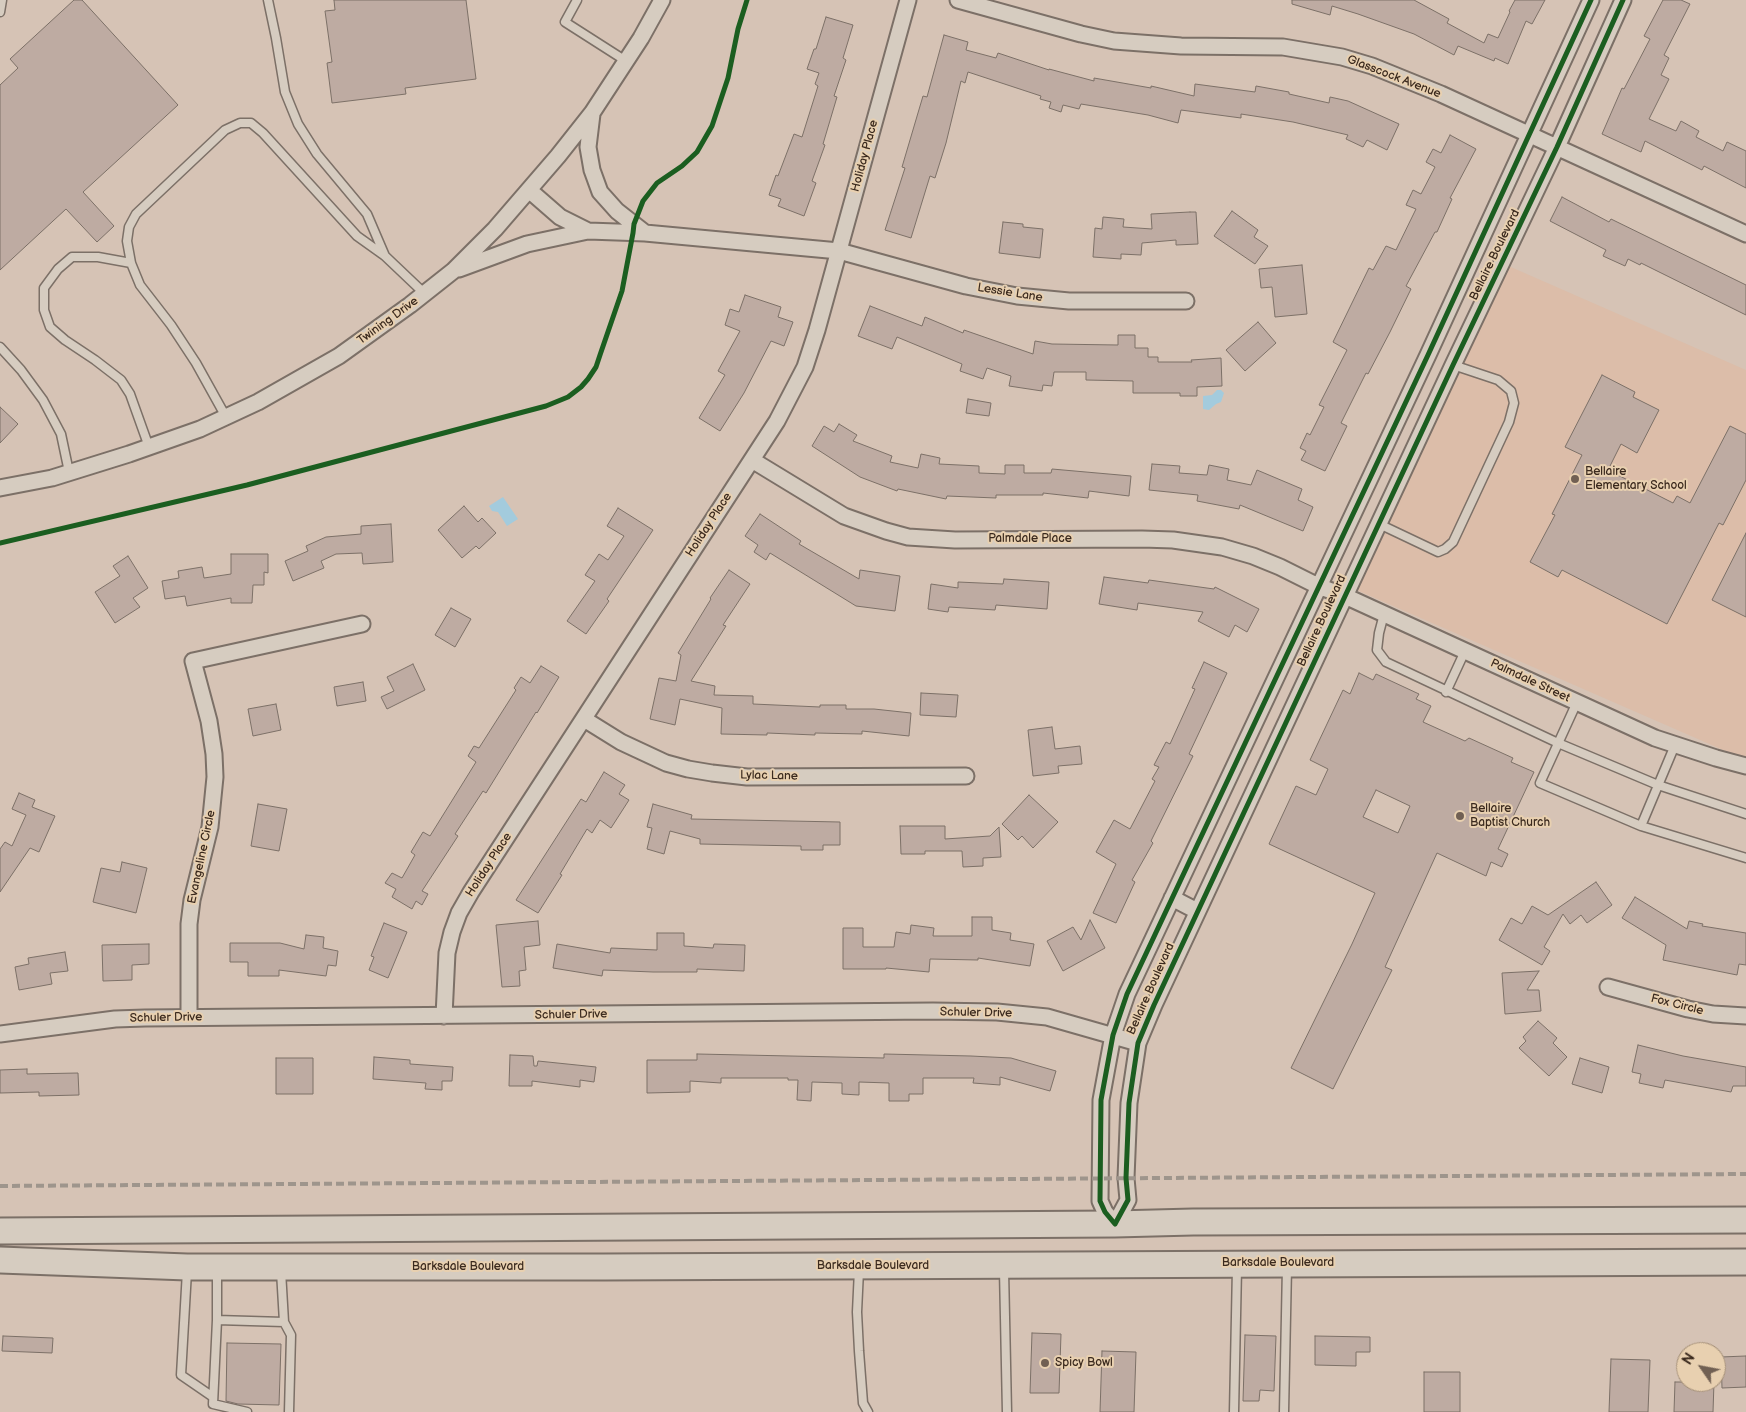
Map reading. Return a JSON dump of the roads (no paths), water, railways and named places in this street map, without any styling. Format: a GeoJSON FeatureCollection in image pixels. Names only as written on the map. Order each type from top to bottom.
{"type":"FeatureCollection","features":[{"type":"Feature","properties":{"kind":"main road"},"geometry":{"type":"LineString","coordinates":[[0,1231],[1746,1220]]}},
{"type":"Feature","properties":{"kind":"main road"},"geometry":{"type":"LineString","coordinates":[[1114,1264],[1115,1224]]}},
{"type":"Feature","properties":{"kind":"main road"},"geometry":{"type":"LineString","coordinates":[[187,1266],[188,1230]]}},
{"type":"Feature","properties":{"kind":"main road","name":"Barksdale Boulevard"},"geometry":{"type":"LineString","coordinates":[[0,1260],[218,1267],[1746,1262]]}},
{"type":"Feature","properties":{"kind":"street","name":"Twining Drive"},"geometry":{"type":"LineString","coordinates":[[0,488],[52,478],[200,429],[258,402],[339,356],[424,294],[453,271],[496,229],[592,113],[642,38],[662,0]]}},
{"type":"Feature","properties":{"kind":"street","name":"Holiday Place"},"geometry":{"type":"LineString","coordinates":[[444,1016],[447,953],[459,913],[777,421],[805,367],[908,0]]}},
{"type":"Feature","properties":{"kind":"street","name":"Glasscock Avenue"},"geometry":{"type":"LineString","coordinates":[[958,0],[1081,34],[1114,41],[1181,46],[1283,47],[1342,57],[1402,77],[1746,234]]}},
{"type":"Feature","properties":{"kind":"street","name":"Bellaire Boulevard"},"geometry":{"type":"LineString","coordinates":[[1591,0],[1428,355],[1127,994],[1113,1035],[1100,1100],[1100,1201],[1105,1212],[1115,1224],[1128,1200],[1126,1178],[1129,1103],[1138,1043],[1156,999],[1557,147],[1623,0]]}},
{"type":"Feature","properties":{"kind":"street"},"geometry":{"type":"LineString","coordinates":[[592,113],[588,147],[592,170],[600,192],[644,234]]}},
{"type":"Feature","properties":{"kind":"street"},"geometry":{"type":"LineString","coordinates":[[529,190],[560,217],[588,231]]}},
{"type":"Feature","properties":{"kind":"street","name":"Lessie Lane"},"geometry":{"type":"LineString","coordinates":[[588,231],[839,250],[966,286],[1017,296],[1069,301],[1186,301]]}},
{"type":"Feature","properties":{"kind":"street"},"geometry":{"type":"LineString","coordinates":[[453,271],[527,244],[588,231]]}},
{"type":"Feature","properties":{"kind":"street"},"geometry":{"type":"LineString","coordinates":[[1428,355],[1453,365]]}},
{"type":"Feature","properties":{"kind":"street","name":"Palmdale Place"},"geometry":{"type":"LineString","coordinates":[[752,460],[844,516],[908,537],[955,540],[1173,540],[1222,547],[1253,556],[1318,586]]}},
{"type":"Feature","properties":{"kind":"street","name":"Palmdale Street"},"geometry":{"type":"LineString","coordinates":[[1318,586],[1345,596],[1655,738],[1746,766]]}},
{"type":"Feature","properties":{"kind":"street","name":"Evangeline Circle"},"geometry":{"type":"LineString","coordinates":[[189,1017],[189,924],[192,900],[210,826],[215,777],[214,754],[208,721],[193,661],[362,624]]}},
{"type":"Feature","properties":{"kind":"street","name":"Lylac Lane"},"geometry":{"type":"LineString","coordinates":[[584,719],[621,742],[666,763],[712,773],[755,777],[966,776]]}},
{"type":"Feature","properties":{"kind":"street"},"geometry":{"type":"LineString","coordinates":[[1215,807],[1240,819]]}},
{"type":"Feature","properties":{"kind":"street"},"geometry":{"type":"LineString","coordinates":[[1172,898],[1197,911]]}},
{"type":"Feature","properties":{"kind":"street","name":"Fox Circle"},"geometry":{"type":"LineString","coordinates":[[1608,987],[1688,1009],[1713,1014],[1746,1016]]}},
{"type":"Feature","properties":{"kind":"street","name":"Schuler Drive"},"geometry":{"type":"LineString","coordinates":[[0,1034],[116,1019],[189,1017],[997,1012],[1047,1017],[1138,1043]]}},
{"type":"Feature","properties":{"kind":"lane"},"geometry":{"type":"LineString","coordinates":[[0,12],[2,0]]}},
{"type":"Feature","properties":{"kind":"lane"},"geometry":{"type":"LineString","coordinates":[[268,0],[285,92],[298,124],[317,154],[367,214],[385,256]]}},
{"type":"Feature","properties":{"kind":"lane"},"geometry":{"type":"LineString","coordinates":[[577,0],[565,22],[626,61]]}},
{"type":"Feature","properties":{"kind":"lane"},"geometry":{"type":"LineString","coordinates":[[226,417],[196,363],[171,324],[140,285],[131,263],[127,241],[129,228],[136,214],[225,130],[240,122],[251,123],[263,133],[357,236],[385,256],[424,294]]}},
{"type":"Feature","properties":{"kind":"lane"},"geometry":{"type":"LineString","coordinates":[[131,263],[98,256],[72,257],[58,269],[44,288],[44,310],[50,327],[121,380],[130,394],[150,447]]}},
{"type":"Feature","properties":{"kind":"lane"},"geometry":{"type":"LineString","coordinates":[[0,347],[21,370],[43,400],[61,434],[69,472]]}},
{"type":"Feature","properties":{"kind":"lane"},"geometry":{"type":"LineString","coordinates":[[1379,524],[1438,552],[1446,549],[1453,542],[1505,431],[1514,403],[1511,391],[1498,380],[1453,365]]}},
{"type":"Feature","properties":{"kind":"lane"},"geometry":{"type":"LineString","coordinates":[[1384,614],[1378,633],[1377,650],[1386,662],[1446,692],[1558,743],[1658,785],[1746,814]]}},
{"type":"Feature","properties":{"kind":"lane"},"geometry":{"type":"LineString","coordinates":[[1446,692],[1465,651]]}},
{"type":"Feature","properties":{"kind":"lane"},"geometry":{"type":"LineString","coordinates":[[1577,702],[1540,783],[1641,826],[1746,858]]}},
{"type":"Feature","properties":{"kind":"lane"},"geometry":{"type":"LineString","coordinates":[[1641,826],[1675,745]]}},
{"type":"Feature","properties":{"kind":"lane"},"geometry":{"type":"LineString","coordinates":[[1284,1412],[1287,1263]]}},
{"type":"Feature","properties":{"kind":"lane"},"geometry":{"type":"LineString","coordinates":[[1234,1412],[1237,1264]]}},
{"type":"Feature","properties":{"kind":"lane"},"geometry":{"type":"LineString","coordinates":[[1004,1265],[1007,1412]]}},
{"type":"Feature","properties":{"kind":"lane"},"geometry":{"type":"LineString","coordinates":[[187,1266],[181,1375],[213,1396]]}},
{"type":"Feature","properties":{"kind":"lane"},"geometry":{"type":"LineString","coordinates":[[860,1266],[857,1312],[859,1351],[863,1402],[868,1412]]}},
{"type":"Feature","properties":{"kind":"lane"},"geometry":{"type":"LineString","coordinates":[[218,1267],[213,1404],[247,1412]]}},
{"type":"Feature","properties":{"kind":"lane"},"geometry":{"type":"LineString","coordinates":[[281,1267],[284,1322],[291,1335],[289,1412]]}},
{"type":"Feature","properties":{"kind":"lane"},"geometry":{"type":"LineString","coordinates":[[217,1320],[284,1322]]}},
{"type":"Feature","properties":{"kind":"water"},"geometry":{"type":"Polygon","coordinates":[[[1217,390],[1221,390],[1224,393],[1221,402],[1209,410],[1203,409],[1203,396],[1212,395],[1217,390]]]}},
{"type":"Feature","properties":{"kind":"water"},"geometry":{"type":"Polygon","coordinates":[[[503,497],[518,519],[507,526],[498,512],[492,511],[489,506],[503,497]]]}},
{"type":"Feature","properties":{"kind":"railway"},"geometry":{"type":"LineString","coordinates":[[0,1186],[1746,1174]]}},
{"type":"Feature","properties":{"kind":"place","name":"Bellaire Elementary School"},"geometry":{"type":"Point","coordinates":[1575,479]}},
{"type":"Feature","properties":{"kind":"place","name":"Bellaire Baptist Church"},"geometry":{"type":"Point","coordinates":[1460,816]}},
{"type":"Feature","properties":{"kind":"place","name":"Spicy Bowl"},"geometry":{"type":"Point","coordinates":[1045,1363]}}]}
